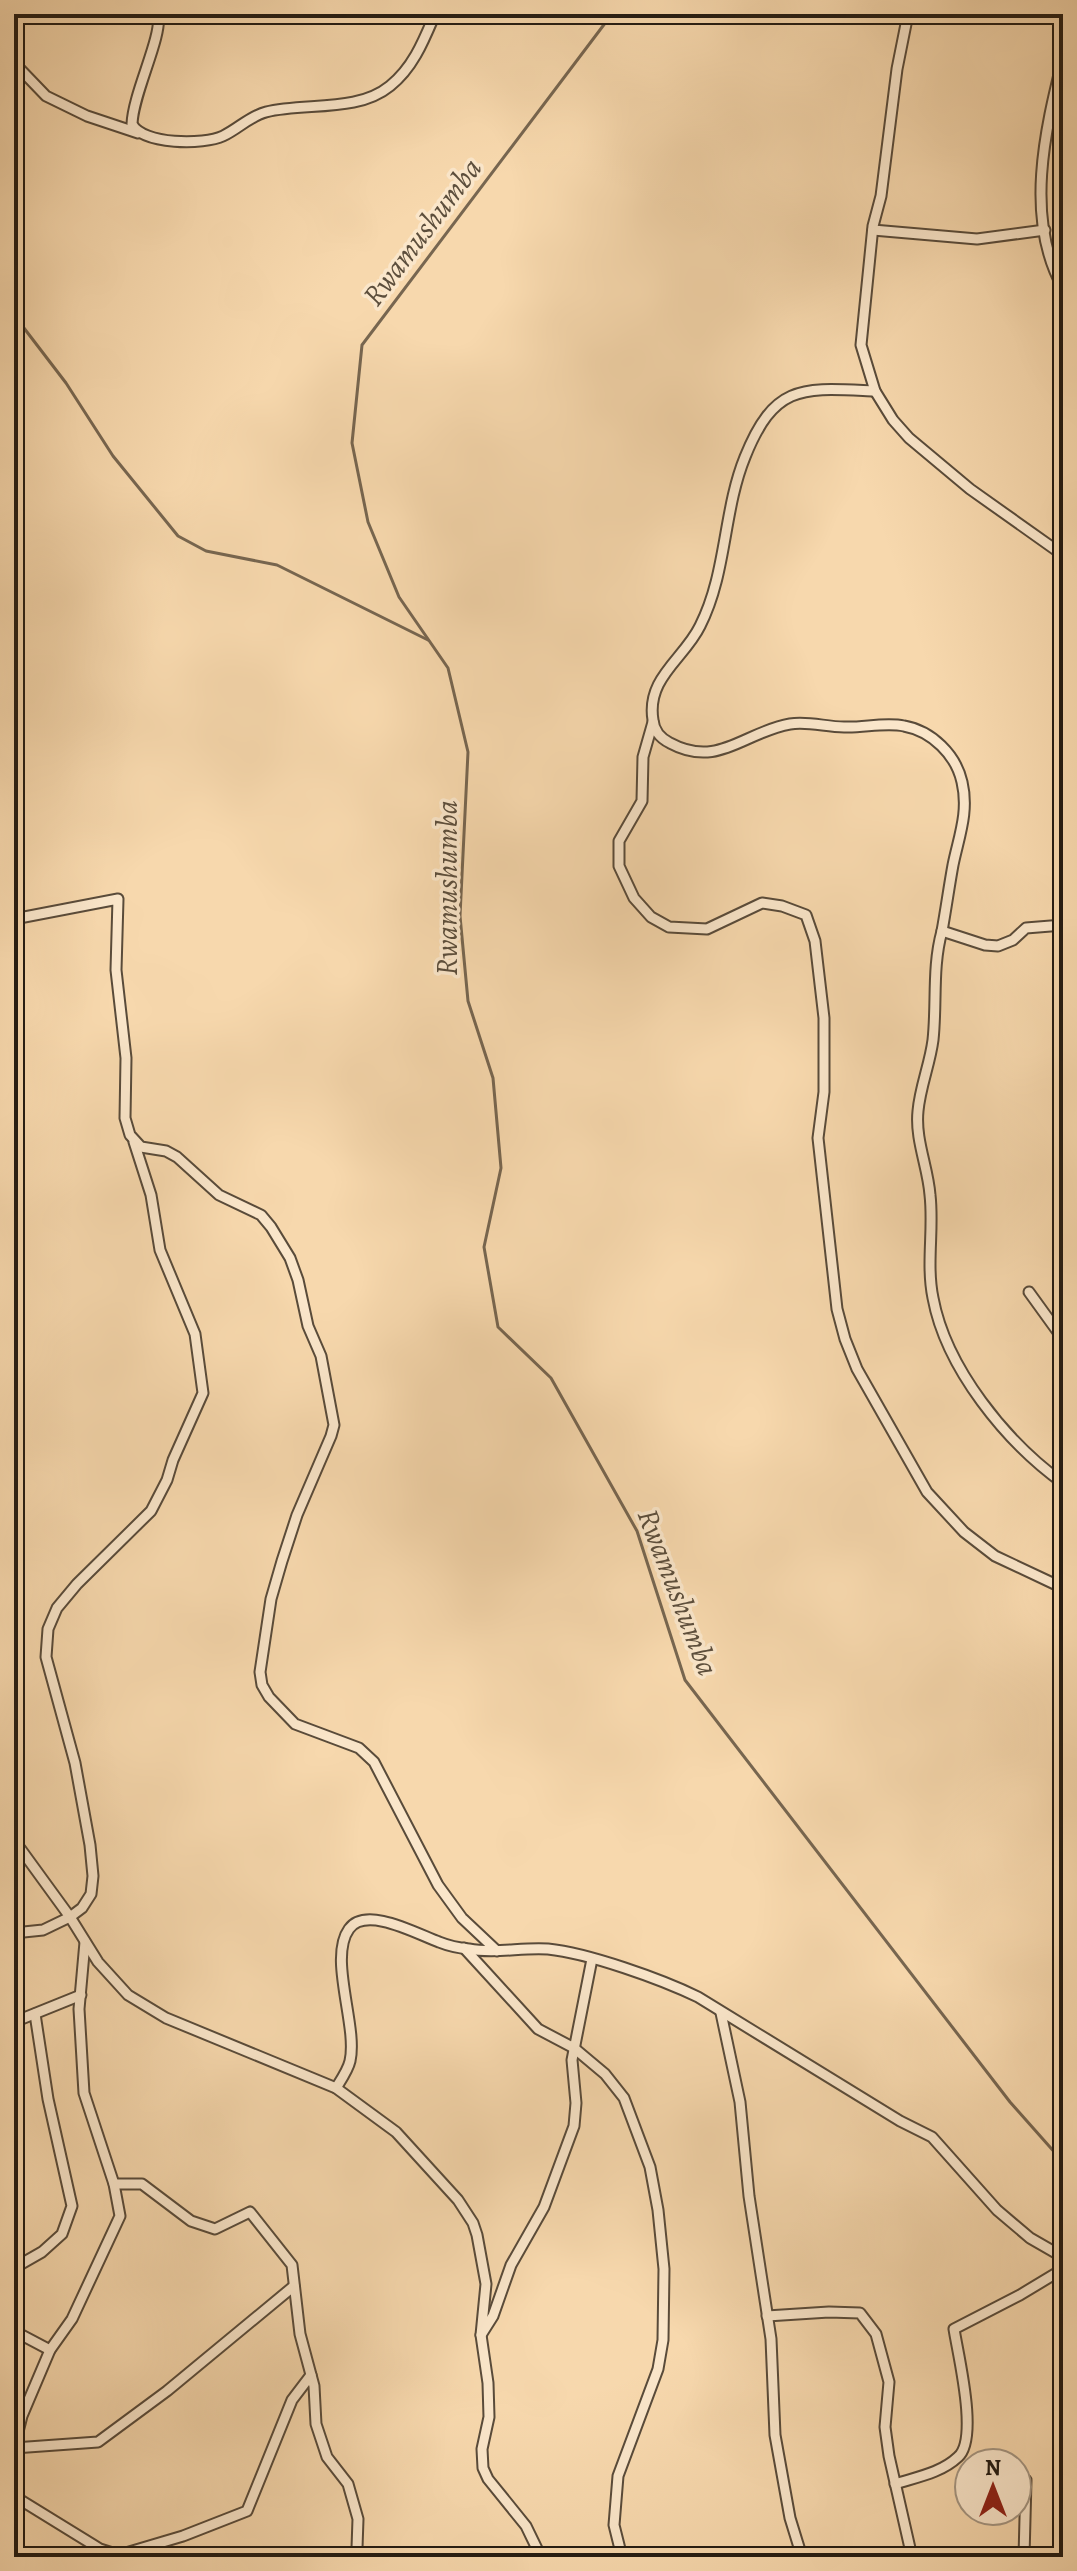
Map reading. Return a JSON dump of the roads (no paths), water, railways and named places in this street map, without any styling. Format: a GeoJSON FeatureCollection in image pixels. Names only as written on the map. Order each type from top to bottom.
{"type":"FeatureCollection","features":[{"type":"Feature","properties":{"kind":"highway"},"geometry":{"type":"LineString","coordinates":[[1063,2152],[1063,2193]]}},
{"type":"Feature","properties":{"kind":"street"},"geometry":{"type":"LineString","coordinates":[[140,133],[133,128],[132,119],[143,72],[157,32],[158,14]]}},
{"type":"Feature","properties":{"kind":"street"},"geometry":{"type":"LineString","coordinates":[[20,69],[46,96],[87,116],[162,139],[207,141],[263,113],[346,103],[389,87],[416,55],[435,14]]}},
{"type":"Feature","properties":{"kind":"street"},"geometry":{"type":"LineString","coordinates":[[908,14],[897,69],[860,336],[875,391],[893,420],[909,438],[970,489],[1063,555]]}},
{"type":"Feature","properties":{"kind":"street"},"geometry":{"type":"LineString","coordinates":[[1063,58],[1048,116],[1042,197],[1051,262],[1063,288]]}},
{"type":"Feature","properties":{"kind":"street"},"geometry":{"type":"LineString","coordinates":[[873,230],[977,239],[1045,230]]}},
{"type":"Feature","properties":{"kind":"street"},"geometry":{"type":"LineString","coordinates":[[875,391],[802,391],[779,402],[769,411],[744,459],[711,604],[687,647],[660,680],[652,705],[653,722],[663,740],[701,753],[718,752],[760,733],[799,724],[904,726],[932,738],[944,747],[955,763],[962,781],[964,822],[936,963],[933,1041],[917,1114],[931,1197],[929,1265],[933,1298],[952,1357],[965,1376],[1029,1455],[1063,1483]]}},
{"type":"Feature","properties":{"kind":"street"},"geometry":{"type":"LineString","coordinates":[[653,722],[643,757],[642,801],[619,841],[619,866],[634,898],[651,917],[669,927],[707,929],[762,903],[806,915],[815,941],[824,1018],[826,1060],[818,1138],[837,1309],[845,1339],[857,1369],[927,1492],[964,1532],[995,1556],[1063,1588]]}},
{"type":"Feature","properties":{"kind":"street"},"geometry":{"type":"LineString","coordinates":[[14,919],[118,899],[116,970],[126,1058],[125,1118],[151,1195],[160,1250],[195,1334],[204,1384],[201,1400],[151,1511],[77,1584],[57,1608],[48,1629],[46,1657],[68,1730],[90,1845],[91,1894],[82,1908],[70,1917],[43,1930],[14,1933]]}},
{"type":"Feature","properties":{"kind":"street"},"geometry":{"type":"LineString","coordinates":[[942,931],[998,946],[1013,940],[1026,928],[1063,925]]}},
{"type":"Feature","properties":{"kind":"street"},"geometry":{"type":"LineString","coordinates":[[134,1142],[141,1147],[166,1151],[177,1157],[219,1195],[261,1215],[290,1258],[308,1326],[321,1356],[334,1425],[297,1515],[271,1599],[260,1672],[262,1685],[285,1716],[295,1724],[359,1748],[374,1762],[438,1885],[462,1918],[497,1951]]}},
{"type":"Feature","properties":{"kind":"street"},"geometry":{"type":"LineString","coordinates":[[1029,1292],[1063,1339]]}},
{"type":"Feature","properties":{"kind":"street"},"geometry":{"type":"LineString","coordinates":[[14,1840],[70,1917],[98,1962],[128,1995],[166,2018],[336,2088],[396,2132],[438,2175],[473,2223],[484,2260],[486,2284],[481,2335],[489,2417],[482,2449],[483,2468],[488,2479],[526,2526],[541,2557]]}},
{"type":"Feature","properties":{"kind":"street"},"geometry":{"type":"LineString","coordinates":[[336,2088],[350,2062],[342,1959],[347,1932],[353,1925],[368,1920],[385,1921],[442,1944],[497,1951],[548,1949],[592,1959],[673,1985],[698,1997],[900,2121],[932,2137],[997,2210],[1030,2238],[1063,2257]]}},
{"type":"Feature","properties":{"kind":"street"},"geometry":{"type":"LineString","coordinates":[[85,1942],[81,1995],[84,2093],[114,2184],[120,2216],[72,2319],[50,2350],[22,2416],[14,2448],[98,2442],[167,2391],[294,2286]]}},
{"type":"Feature","properties":{"kind":"street"},"geometry":{"type":"LineString","coordinates":[[464,1948],[538,2029],[574,2048],[605,2074],[624,2098],[650,2167],[664,2269],[663,2340],[658,2369],[618,2476],[614,2525],[622,2557]]}},
{"type":"Feature","properties":{"kind":"street"},"geometry":{"type":"LineString","coordinates":[[481,2335],[493,2316],[511,2265],[544,2207],[574,2126],[576,2103],[572,2060],[592,1959]]}},
{"type":"Feature","properties":{"kind":"street"},"geometry":{"type":"LineString","coordinates":[[14,2022],[81,1995]]}},
{"type":"Feature","properties":{"kind":"street"},"geometry":{"type":"LineString","coordinates":[[721,2013],[740,2102],[749,2196],[771,2339],[775,2435],[790,2518],[802,2557]]}},
{"type":"Feature","properties":{"kind":"street"},"geometry":{"type":"LineString","coordinates":[[14,2268],[42,2252],[62,2234],[72,2206],[48,2099],[35,2014]]}},
{"type":"Feature","properties":{"kind":"street"},"geometry":{"type":"LineString","coordinates":[[114,2184],[142,2184],[191,2221],[215,2229],[250,2212],[292,2265],[316,2424],[327,2457],[348,2484],[358,2519],[357,2548],[353,2557]]}},
{"type":"Feature","properties":{"kind":"street"},"geometry":{"type":"LineString","coordinates":[[895,2484],[940,2470],[962,2455],[967,2439],[967,2410],[954,2329],[1063,2269]]}},
{"type":"Feature","properties":{"kind":"street"},"geometry":{"type":"LineString","coordinates":[[767,2316],[860,2313],[876,2334],[889,2382],[885,2427],[912,2557]]}},
{"type":"Feature","properties":{"kind":"street"},"geometry":{"type":"LineString","coordinates":[[14,2331],[50,2350]]}},
{"type":"Feature","properties":{"kind":"street"},"geometry":{"type":"LineString","coordinates":[[14,2496],[100,2549],[119,2555],[183,2536],[247,2511],[292,2400],[311,2375]]}},
{"type":"Feature","properties":{"kind":"street"},"geometry":{"type":"LineString","coordinates":[[1024,2557],[1025,2527]]}},
{"type":"Feature","properties":{"kind":"waterway","name":"Rwamushumba"},"geometry":{"type":"LineString","coordinates":[[612,14],[362,345],[352,443],[368,522],[399,597],[448,668],[468,752],[460,916],[468,1001],[493,1078],[501,1168],[484,1247],[498,1327],[551,1378],[637,1531],[685,1680],[1010,2102],[1057,2155]]}},
{"type":"Feature","properties":{"kind":"waterway"},"geometry":{"type":"LineString","coordinates":[[14,315],[66,383],[113,456],[178,536],[206,551],[277,565],[428,640]]}}]}
